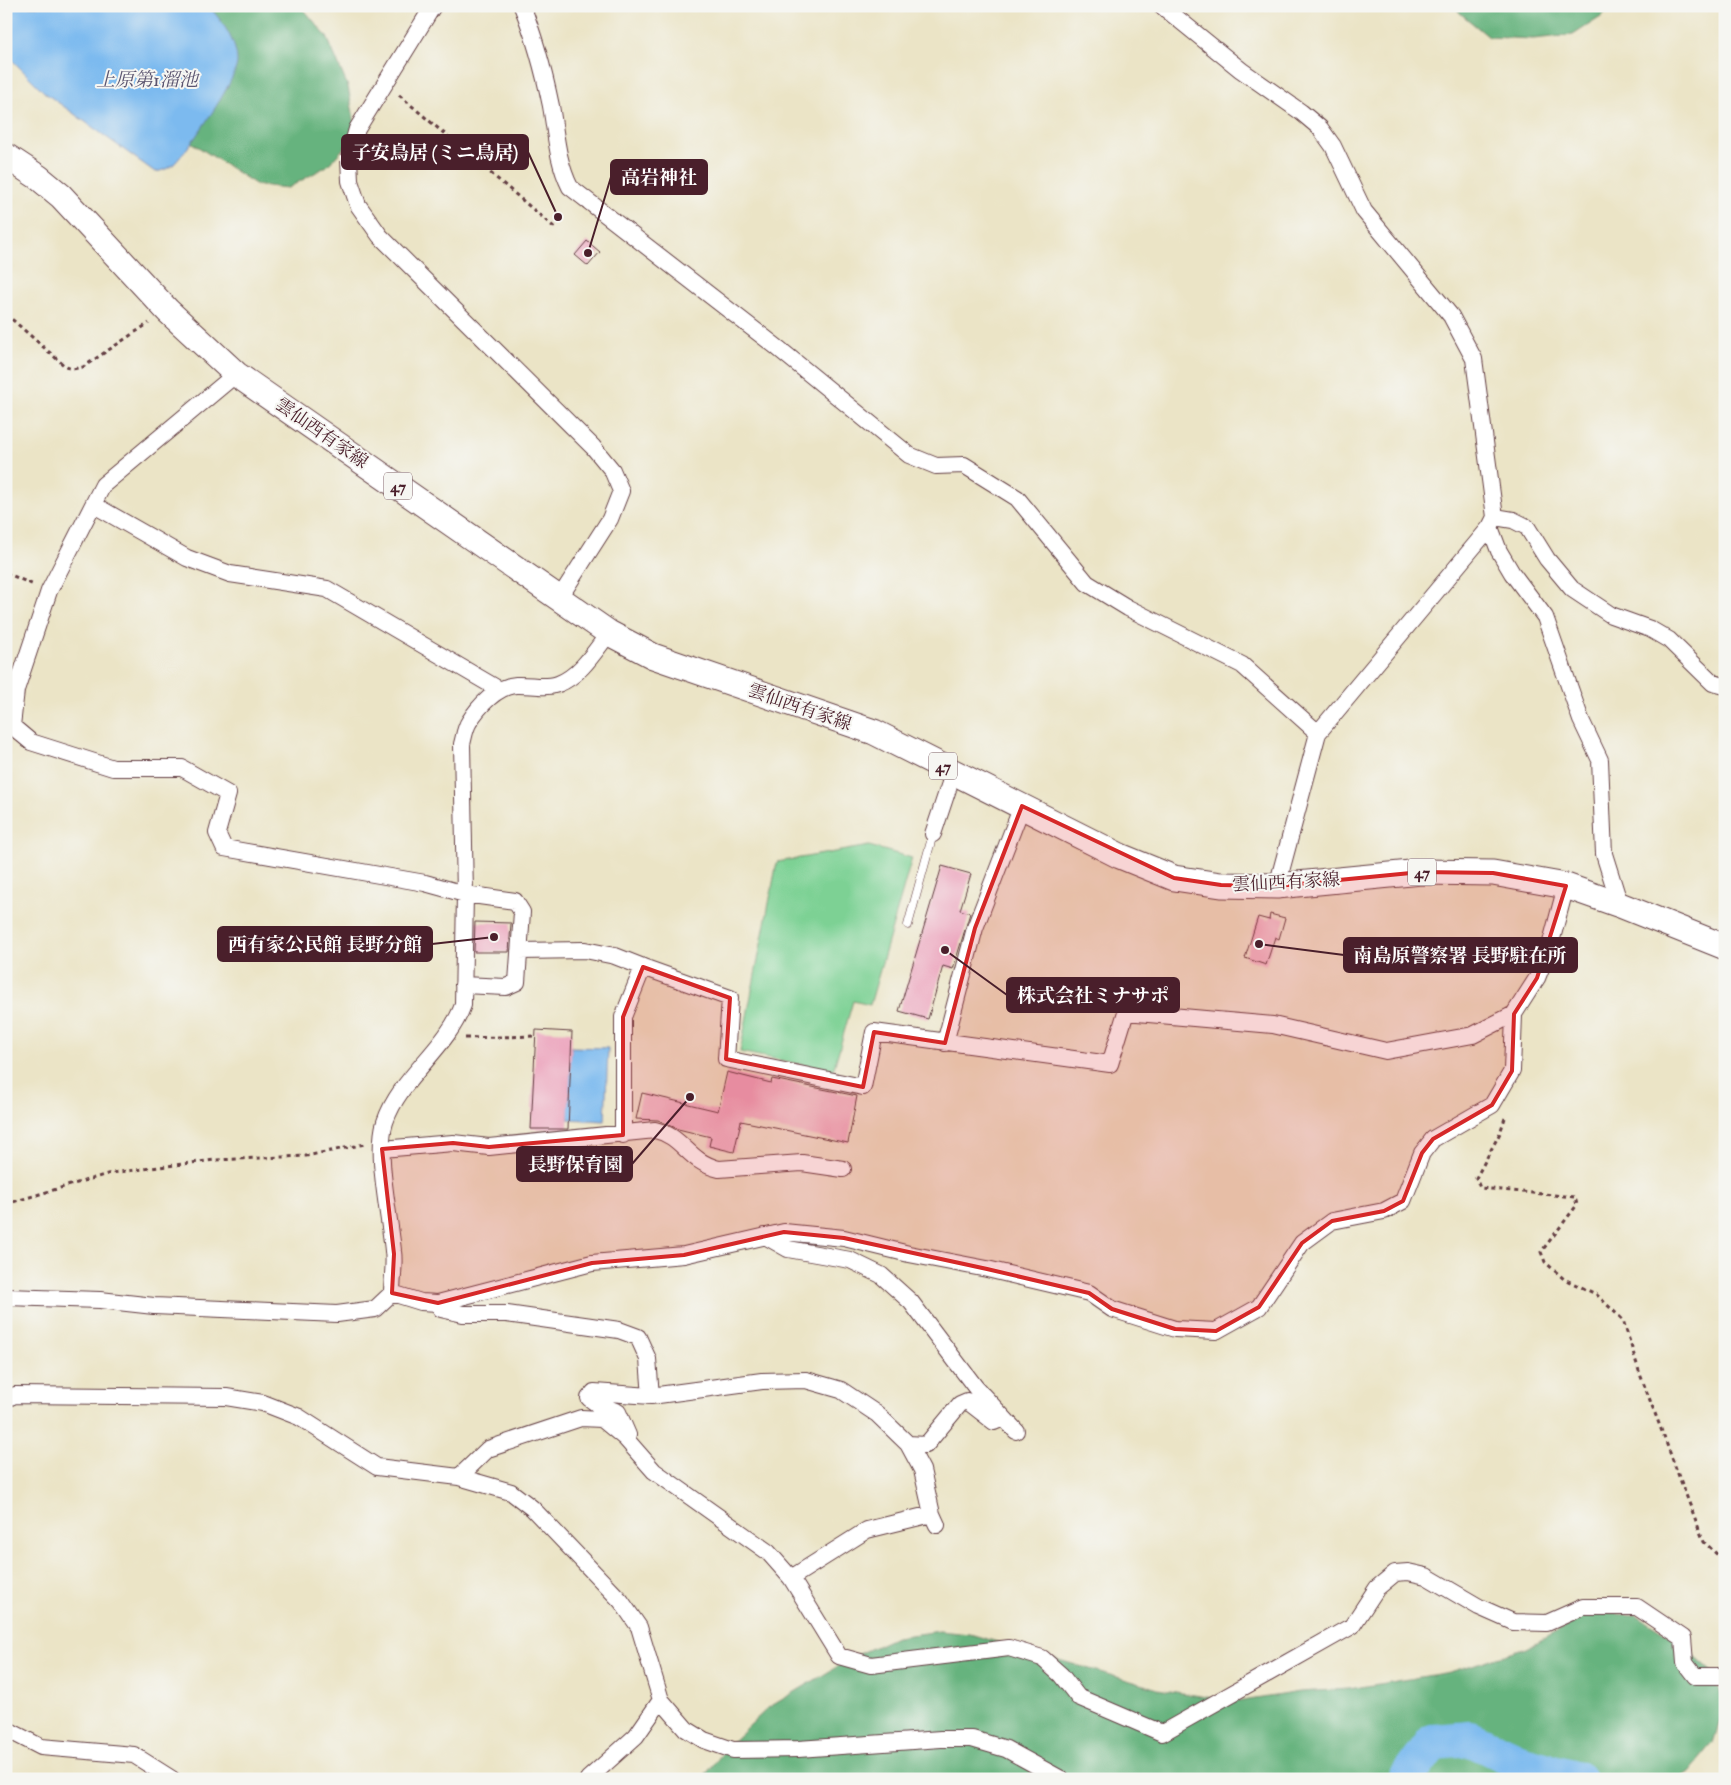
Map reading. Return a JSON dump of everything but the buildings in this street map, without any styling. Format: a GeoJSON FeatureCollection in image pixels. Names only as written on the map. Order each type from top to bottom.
{"type":"FeatureCollection","features":[{"type":"Feature","properties":{"kind":"main road","name":"雲仙西有家線"},"geometry":{"type":"LineString","coordinates":[[6,156],[38,177],[62,196],[168,311],[236,374],[609,633],[653,656],[874,732],[1120,856],[1174,878],[1221,885],[1277,886],[1421,872],[1493,873],[1566,886],[1620,905],[1725,947]]}},
{"type":"Feature","properties":{"kind":"street"},"geometry":{"type":"LineString","coordinates":[[433,6],[357,129],[349,157],[350,181],[358,205],[380,236],[593,447],[612,470],[621,491],[610,519],[560,598]]}},
{"type":"Feature","properties":{"kind":"street"},"geometry":{"type":"LineString","coordinates":[[522,6],[532,31],[550,103],[561,169],[570,187],[778,348],[909,455],[936,466],[964,465],[1017,498],[1087,583],[1128,608],[1242,665],[1318,732]]}},
{"type":"Feature","properties":{"kind":"street"},"geometry":{"type":"LineString","coordinates":[[1162,6],[1241,70],[1301,112],[1320,128],[1333,146],[1364,211],[1451,316],[1474,359],[1492,522],[1499,551],[1512,573],[1545,617],[1581,720],[1600,760],[1604,854],[1620,905]]}},
{"type":"Feature","properties":{"kind":"street"},"geometry":{"type":"LineString","coordinates":[[236,374],[103,485],[49,591],[16,690],[12,726],[31,742],[113,768],[182,768],[228,794],[217,833],[224,848],[424,883],[464,894],[515,901],[522,912],[519,977],[512,986],[463,985]]}},
{"type":"Feature","properties":{"kind":"street"},"geometry":{"type":"LineString","coordinates":[[94,505],[187,558],[230,574],[327,589],[500,690]]}},
{"type":"Feature","properties":{"kind":"street"},"geometry":{"type":"LineString","coordinates":[[1277,886],[1318,732],[1492,522],[1513,520],[1526,527],[1547,559],[1572,590],[1611,616],[1650,629],[1670,640],[1713,683],[1725,686]]}},
{"type":"Feature","properties":{"kind":"street"},"geometry":{"type":"LineString","coordinates":[[6,1297],[100,1300],[154,1306],[337,1314],[376,1309],[392,1293],[394,1254],[383,1145],[385,1122],[396,1099],[456,1022],[463,1005],[462,744],[468,724],[480,708],[500,690],[515,685],[545,687],[558,684],[579,671],[609,633]]}},
{"type":"Feature","properties":{"kind":"street"},"geometry":{"type":"LineString","coordinates":[[933,834],[954,771]]}},
{"type":"Feature","properties":{"kind":"street"},"geometry":{"type":"LineString","coordinates":[[945,1043],[975,928],[1022,806]]}},
{"type":"Feature","properties":{"kind":"street"},"geometry":{"type":"LineString","coordinates":[[392,1293],[421,1302],[438,1303],[592,1262],[684,1255],[784,1232],[844,1238],[1089,1293],[1112,1309],[1175,1329],[1216,1331],[1259,1307],[1302,1243],[1332,1222],[1384,1211],[1403,1201],[1422,1153],[1433,1139],[1492,1105],[1512,1072],[1514,1014],[1541,970],[1550,946],[1566,886]]}},
{"type":"Feature","properties":{"kind":"street"},"geometry":{"type":"LineString","coordinates":[[519,951],[585,950],[615,956],[730,998],[726,1059],[862,1086],[874,1032],[1110,1064],[1126,1012],[1274,1025],[1386,1051],[1474,1036],[1514,1014]]}},
{"type":"Feature","properties":{"kind":"street"},"geometry":{"type":"LineString","coordinates":[[623,1135],[623,1018],[643,967]]}},
{"type":"Feature","properties":{"kind":"street"},"geometry":{"type":"LineString","coordinates":[[383,1145],[453,1142],[489,1146],[623,1135],[655,1130],[669,1133],[695,1160],[719,1170],[802,1163],[843,1169]]}},
{"type":"Feature","properties":{"kind":"street"},"geometry":{"type":"LineString","coordinates":[[765,1236],[788,1249],[850,1260],[881,1275],[912,1302],[976,1388],[1016,1431]]}},
{"type":"Feature","properties":{"kind":"street"},"geometry":{"type":"LineString","coordinates":[[438,1303],[441,1308],[463,1314],[507,1314],[619,1330],[638,1337],[648,1359],[651,1396]]}},
{"type":"Feature","properties":{"kind":"street"},"geometry":{"type":"LineString","coordinates":[[625,1438],[628,1435],[618,1412],[597,1404],[589,1398],[594,1392],[651,1396],[762,1381],[806,1380],[841,1390],[877,1414],[908,1444],[922,1470],[935,1520],[867,1530],[792,1578]]}},
{"type":"Feature","properties":{"kind":"street"},"geometry":{"type":"LineString","coordinates":[[6,1398],[15,1395],[217,1397],[262,1403],[299,1417],[377,1467],[459,1477],[511,1492],[532,1508],[620,1601],[639,1627],[661,1700],[686,1729],[704,1740],[733,1750],[798,1749],[941,1739],[972,1739],[1006,1749],[1061,1779]]}},
{"type":"Feature","properties":{"kind":"street"},"geometry":{"type":"LineString","coordinates":[[908,1444],[926,1445],[960,1404],[967,1401],[994,1422],[1003,1418]]}},
{"type":"Feature","properties":{"kind":"street"},"geometry":{"type":"LineString","coordinates":[[459,1477],[488,1449],[581,1418],[602,1419],[625,1438],[654,1471],[768,1552],[792,1578],[840,1656],[870,1665],[1009,1648],[1042,1658],[1061,1675],[1078,1697],[1162,1733],[1352,1626],[1377,1588],[1395,1573],[1408,1572],[1426,1576],[1479,1607],[1513,1622],[1547,1622],[1583,1607],[1637,1607],[1683,1638],[1685,1663],[1695,1676],[1725,1676]]}},
{"type":"Feature","properties":{"kind":"street"},"geometry":{"type":"LineString","coordinates":[[588,1779],[636,1736],[661,1700]]}},
{"type":"Feature","properties":{"kind":"street"},"geometry":{"type":"LineString","coordinates":[[6,1729],[41,1747],[134,1754],[172,1779]]}},
{"type":"Feature","properties":{"kind":"lane"},"geometry":{"type":"LineString","coordinates":[[908,925],[933,834]]}},
{"type":"Feature","properties":{"kind":"path"},"geometry":{"type":"LineString","coordinates":[[386,83],[555,228]]}},
{"type":"Feature","properties":{"kind":"path"},"geometry":{"type":"LineString","coordinates":[[6,314],[66,367],[72,369],[83,367],[168,311]]}},
{"type":"Feature","properties":{"kind":"path"},"geometry":{"type":"LineString","coordinates":[[6,573],[49,591]]}},
{"type":"Feature","properties":{"kind":"path"},"geometry":{"type":"LineString","coordinates":[[443,1039],[535,1036]]}},
{"type":"Feature","properties":{"kind":"path"},"geometry":{"type":"LineString","coordinates":[[1506,1114],[1500,1133],[1476,1178],[1480,1188],[1574,1197],[1577,1205],[1541,1252],[1545,1262],[1564,1279],[1596,1294],[1623,1320],[1640,1374],[1704,1542],[1725,1562]]}},
{"type":"Feature","properties":{"kind":"path"},"geometry":{"type":"LineString","coordinates":[[6,1204],[112,1174],[215,1160],[306,1156],[383,1145]]}},
{"type":"Feature","properties":{"kind":"highlighted area"},"geometry":{"type":"Polygon","coordinates":[[[1022,806],[1174,878],[1221,885],[1277,886],[1421,872],[1493,873],[1566,886],[1537,978],[1514,1014],[1512,1071],[1492,1105],[1433,1139],[1422,1153],[1403,1201],[1384,1211],[1332,1221],[1302,1243],[1259,1307],[1216,1331],[1175,1329],[1112,1309],[1089,1293],[987,1269],[844,1238],[784,1232],[684,1255],[592,1263],[438,1303],[392,1293],[394,1254],[382,1149],[453,1143],[489,1147],[623,1135],[623,1017],[643,967],[730,998],[726,1059],[863,1087],[874,1032],[945,1043],[975,928],[1022,806]]]}},
{"type":"Feature","properties":{"kind":"green space"},"geometry":{"type":"Polygon","coordinates":[[[6,6],[301,6],[327,37],[348,87],[355,124],[345,147],[327,166],[288,188],[257,185],[84,73],[6,6]]]}},
{"type":"Feature","properties":{"kind":"green space"},"geometry":{"type":"Polygon","coordinates":[[[1455,6],[1606,6],[1604,15],[1573,35],[1533,39],[1489,37],[1460,13],[1455,6]]]}},
{"type":"Feature","properties":{"kind":"green space"},"geometry":{"type":"Polygon","coordinates":[[[869,846],[912,858],[870,1005],[853,1001],[833,1071],[740,1052],[777,862],[869,846]]]}},
{"type":"Feature","properties":{"kind":"green space"},"geometry":{"type":"Polygon","coordinates":[[[1592,1613],[1637,1615],[1676,1640],[1712,1672],[1725,1705],[1713,1743],[1689,1772],[1678,1779],[706,1779],[707,1773],[728,1746],[768,1708],[855,1656],[896,1637],[939,1631],[970,1634],[1158,1689],[1236,1702],[1300,1692],[1349,1689],[1450,1672],[1526,1648],[1592,1613]]]}},
{"type":"Feature","properties":{"kind":"water","name":"上原第1溜池"},"geometry":{"type":"Polygon","coordinates":[[[6,6],[208,6],[228,32],[235,48],[237,63],[229,85],[182,155],[173,165],[155,172],[45,93],[6,54],[6,6]]]}},
{"type":"Feature","properties":{"kind":"water"},"geometry":{"type":"Polygon","coordinates":[[[571,1047],[608,1048],[605,1121],[568,1119],[571,1047]]]}},
{"type":"Feature","properties":{"kind":"waterway"},"geometry":{"type":"LineString","coordinates":[[1406,1779],[1433,1742],[1471,1739],[1527,1765],[1578,1779]]}},
{"type":"Feature","properties":{"kind":"place","name":"子安鳥居 (ミニ鳥居)"},"geometry":{"type":"Point","coordinates":[558,217]}},
{"type":"Feature","properties":{"kind":"place","name":"高岩神社"},"geometry":{"type":"Point","coordinates":[588,253]}},
{"type":"Feature","properties":{"kind":"place","name":"西有家公民館 長野分館"},"geometry":{"type":"Point","coordinates":[494,937]}},
{"type":"Feature","properties":{"kind":"place","name":"南島原警察署 長野駐在所"},"geometry":{"type":"Point","coordinates":[1259,944]}},
{"type":"Feature","properties":{"kind":"place","name":"株式会社ミナサポ"},"geometry":{"type":"Point","coordinates":[945,950]}},
{"type":"Feature","properties":{"kind":"place","name":"長野保育園"},"geometry":{"type":"Point","coordinates":[690,1097]}}]}
